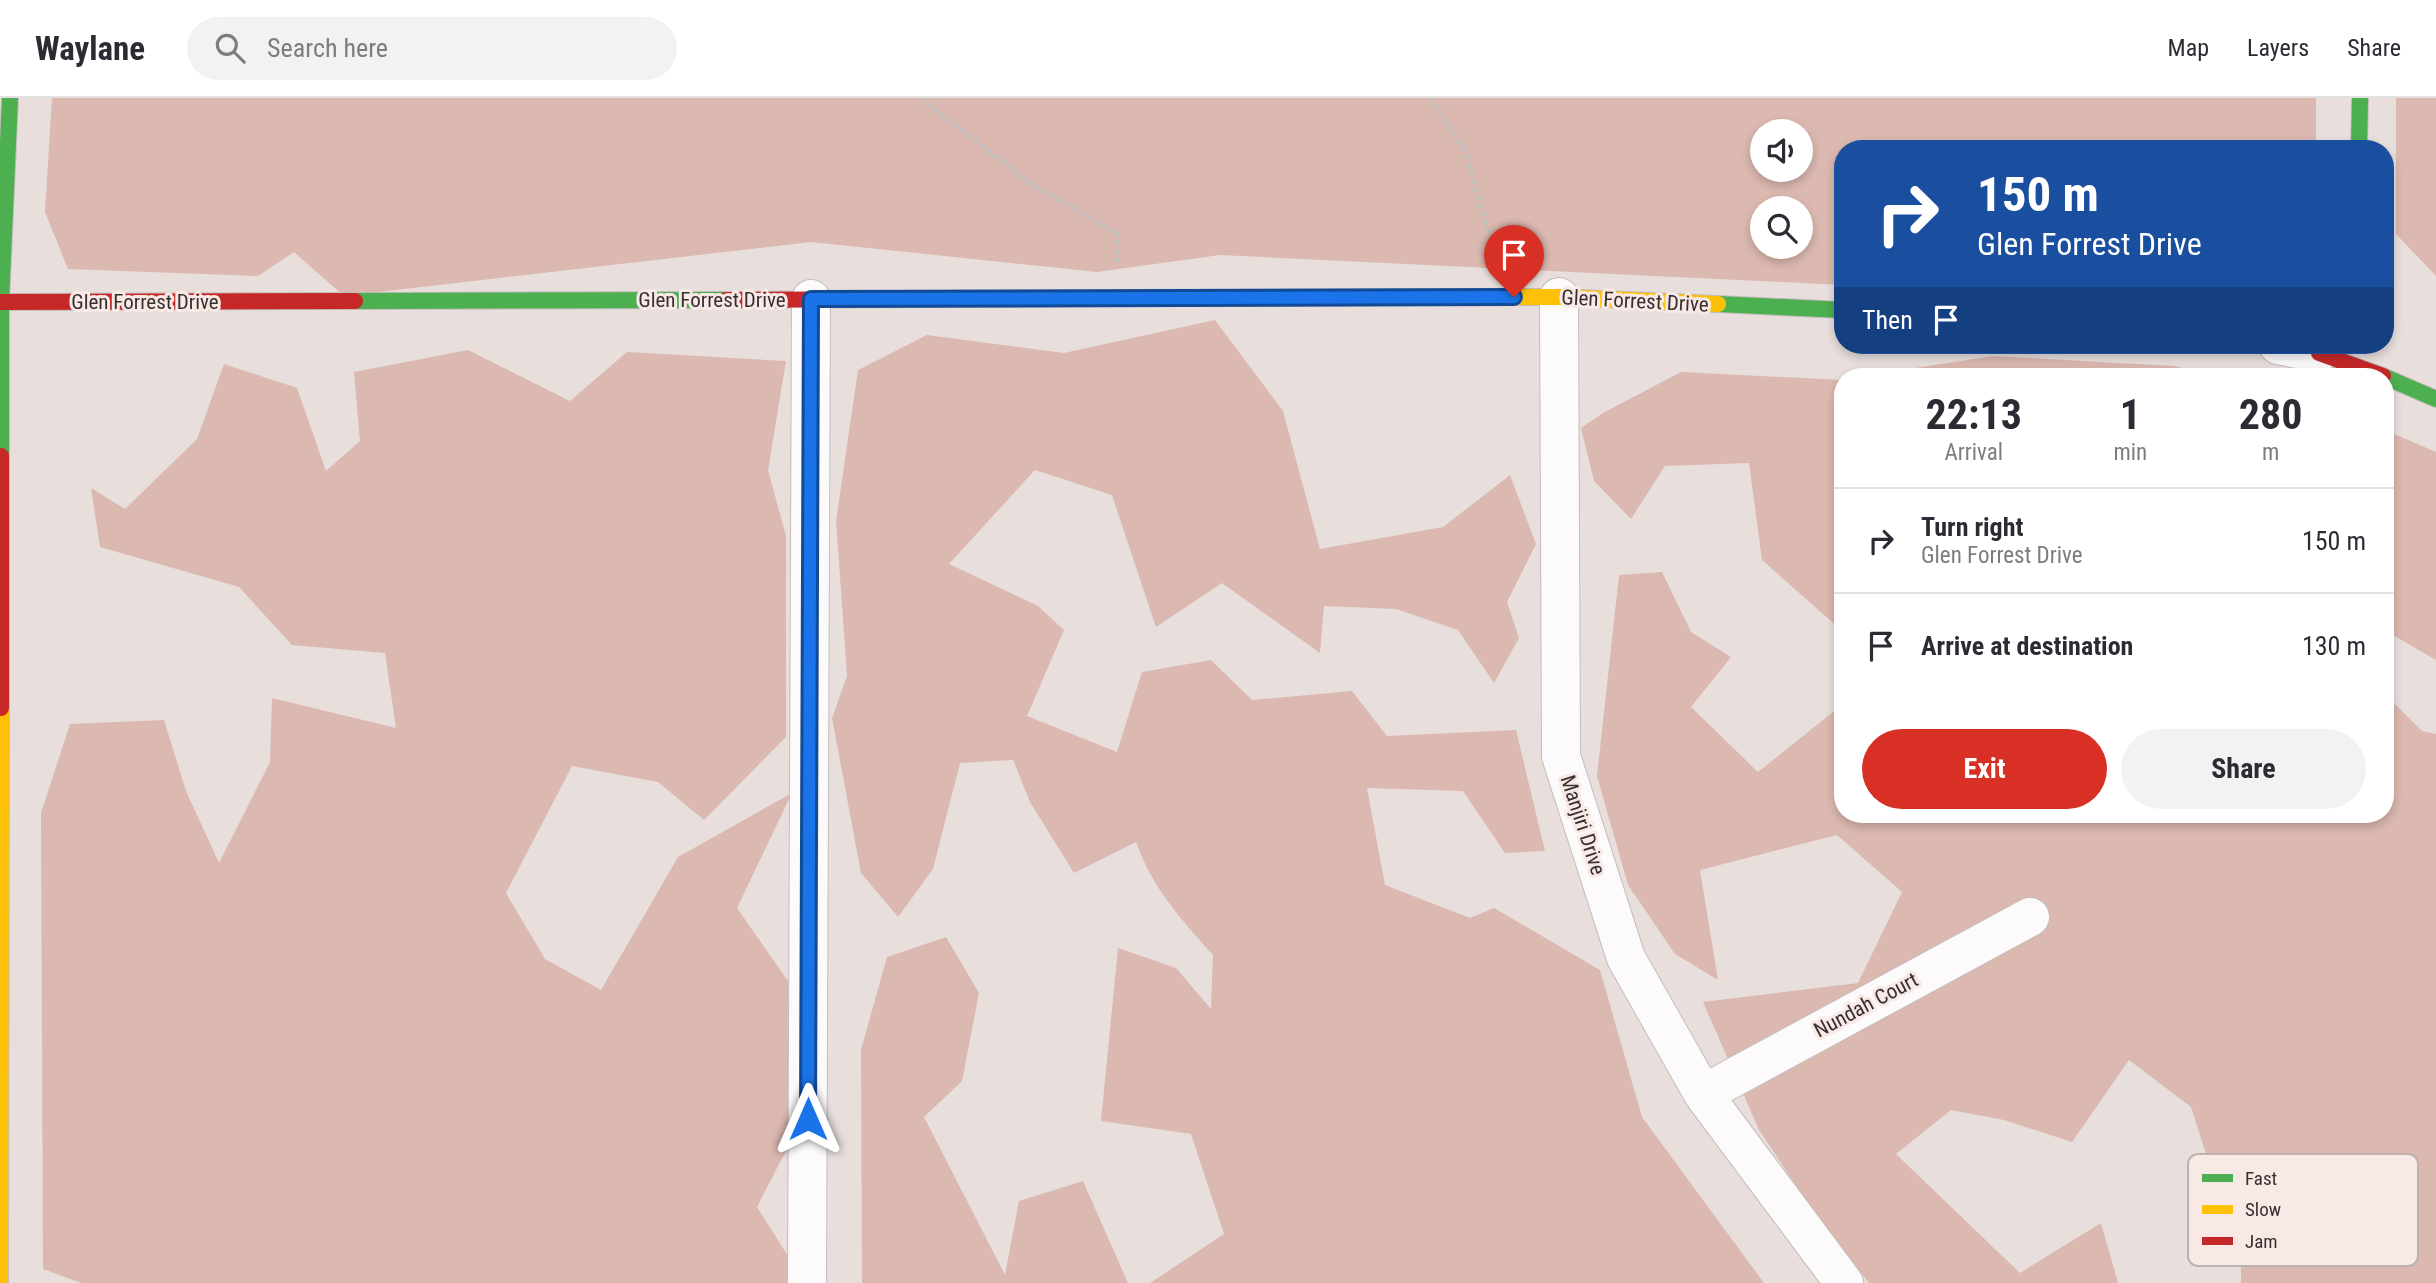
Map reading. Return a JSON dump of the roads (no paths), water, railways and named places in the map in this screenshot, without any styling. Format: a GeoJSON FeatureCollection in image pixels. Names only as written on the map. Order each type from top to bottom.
{"type":"FeatureCollection","features":[{"type":"Feature","properties":{"kind":"street"},"geometry":{"type":"LineString","coordinates":[[1,1283],[1,302],[10,98]]}},
{"type":"Feature","properties":{"kind":"street"},"geometry":{"type":"LineString","coordinates":[[2359,140],[2360,98]]}},
{"type":"Feature","properties":{"kind":"street","name":"Glen Forrest Drive"},"geometry":{"type":"LineString","coordinates":[[1,302],[1559,297],[1834,310]]}},
{"type":"Feature","properties":{"kind":"street","name":"Manjiri Drive"},"geometry":{"type":"LineString","coordinates":[[1559,297],[1561,756],[1626,958],[1703,1094],[1844,1283]]}},
{"type":"Feature","properties":{"kind":"street"},"geometry":{"type":"LineString","coordinates":[[807,1283],[811,299]]}},
{"type":"Feature","properties":{"kind":"street"},"geometry":{"type":"LineString","coordinates":[[2337,354],[2361,361],[2371,368]]}},
{"type":"Feature","properties":{"kind":"street"},"geometry":{"type":"LineString","coordinates":[[2394,381],[2436,399]]}},
{"type":"Feature","properties":{"kind":"street","name":"Nundah Court"},"geometry":{"type":"LineString","coordinates":[[1703,1094],[2030,917]]}}]}
